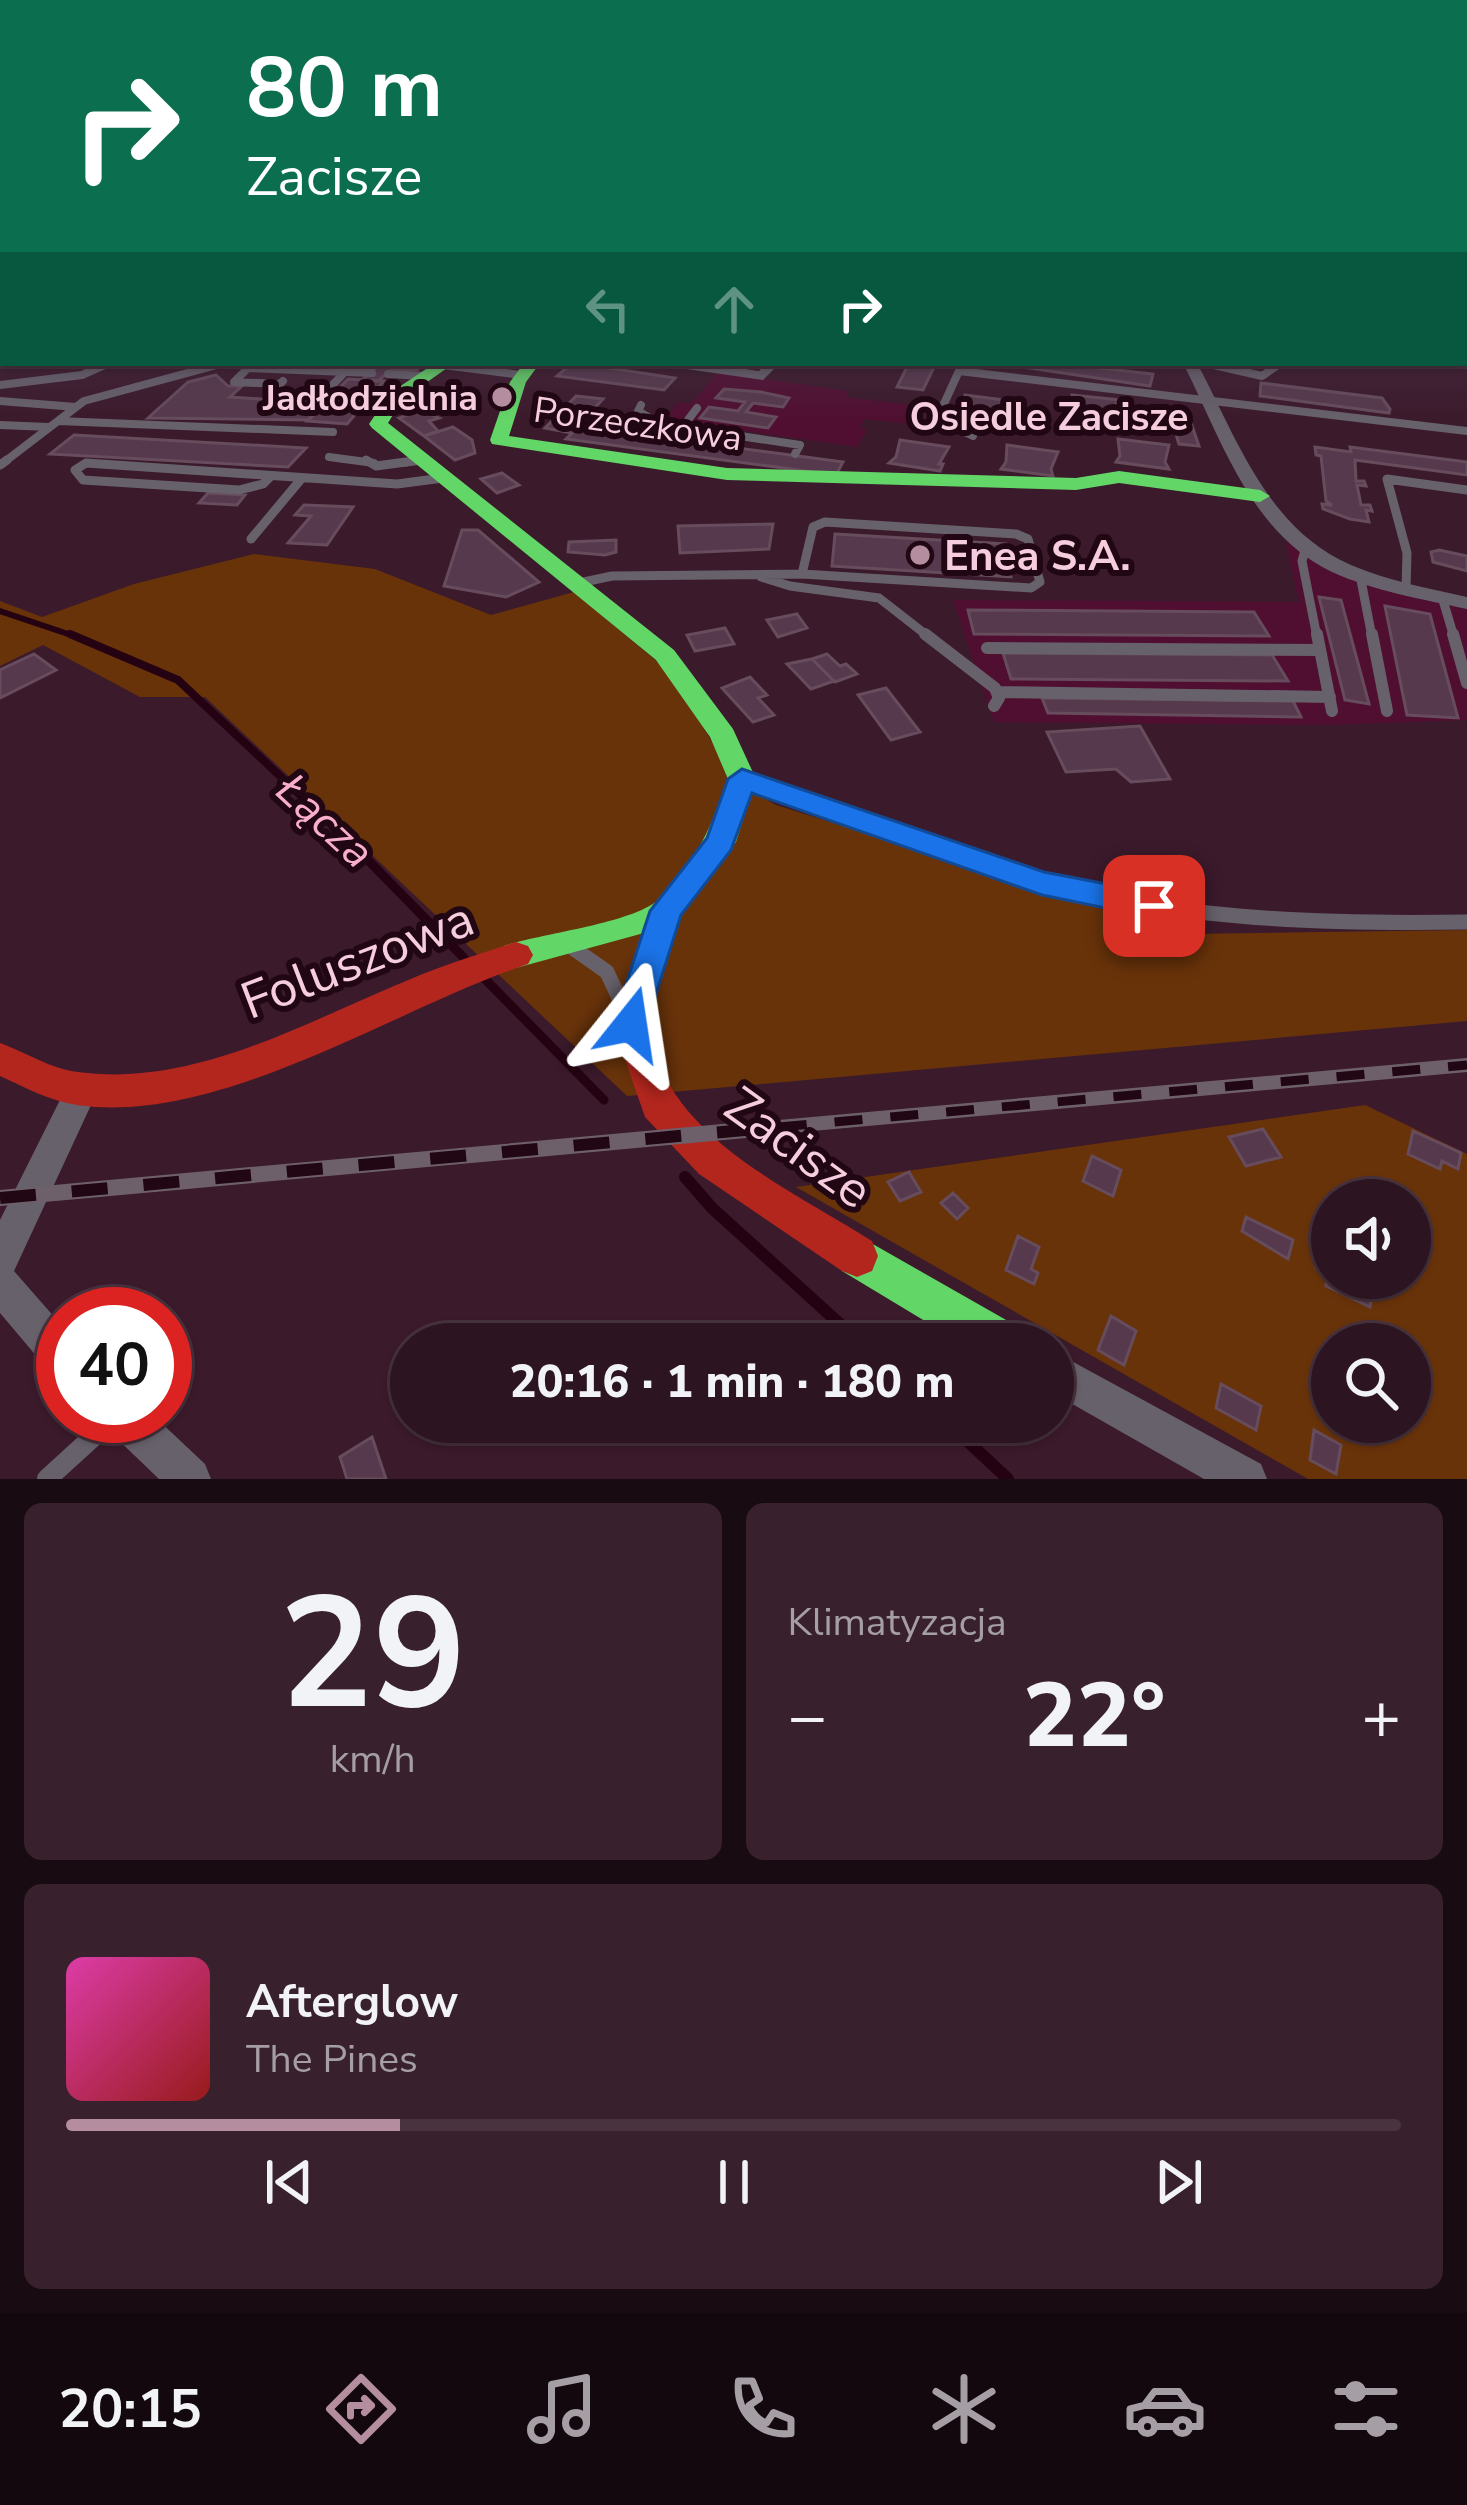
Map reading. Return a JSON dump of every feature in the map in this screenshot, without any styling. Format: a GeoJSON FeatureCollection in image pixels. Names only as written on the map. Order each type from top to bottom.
{"type":"FeatureCollection","features":[{"type":"Feature","properties":{"kind":"street","name":"Porzeczkowa"},"geometry":{"type":"LineString","coordinates":[[693,366],[764,376],[771,366]]}},
{"type":"Feature","properties":{"kind":"street"},"geometry":{"type":"LineString","coordinates":[[1192,366],[1260,496],[1275,519],[1306,547],[1360,575],[1467,603]]}},
{"type":"Feature","properties":{"kind":"street"},"geometry":{"type":"LineString","coordinates":[[438,368],[395,397],[378,424],[665,655],[723,735],[742,779],[721,842],[667,911],[631,1024]]}},
{"type":"Feature","properties":{"kind":"street","name":"Porzeczkowa"},"geometry":{"type":"LineString","coordinates":[[526,369],[499,440],[695,471],[787,467],[852,478],[1088,484],[1119,477],[1260,496]]}},
{"type":"Feature","properties":{"kind":"street","name":"Foluszowa"},"geometry":{"type":"LineString","coordinates":[[0,1059],[82,1090],[136,1089],[205,1074],[291,1045],[484,963],[638,925],[667,911]]}},
{"type":"Feature","properties":{"kind":"street","name":"Zacisze"},"geometry":{"type":"LineString","coordinates":[[631,1024],[658,1105],[713,1160],[967,1323]]}},
{"type":"Feature","properties":{"kind":"street"},"geometry":{"type":"LineString","coordinates":[[0,1258],[35,1178],[82,1090]]}},
{"type":"Feature","properties":{"kind":"street"},"geometry":{"type":"LineString","coordinates":[[0,1284],[36,1326]]}},
{"type":"Feature","properties":{"kind":"street"},"geometry":{"type":"LineString","coordinates":[[1074,1383],[1246,1479]]}},
{"type":"Feature","properties":{"kind":"street"},"geometry":{"type":"LineString","coordinates":[[150,1443],[190,1479]]}},
{"type":"Feature","properties":{"kind":"lane"},"geometry":{"type":"LineString","coordinates":[[0,385],[82,375],[103,366]]}},
{"type":"Feature","properties":{"kind":"lane"},"geometry":{"type":"LineString","coordinates":[[0,465],[77,407],[214,366]]}},
{"type":"Feature","properties":{"kind":"lane"},"geometry":{"type":"LineString","coordinates":[[1218,366],[1262,376],[1277,366]]}},
{"type":"Feature","properties":{"kind":"lane"},"geometry":{"type":"LineString","coordinates":[[280,384],[234,382],[248,368],[372,374]]}},
{"type":"Feature","properties":{"kind":"lane"},"geometry":{"type":"LineString","coordinates":[[388,374],[438,368],[526,369]]}},
{"type":"Feature","properties":{"kind":"lane"},"geometry":{"type":"LineString","coordinates":[[295,370],[271,392],[323,395],[346,372]]}},
{"type":"Feature","properties":{"kind":"lane"},"geometry":{"type":"LineString","coordinates":[[973,436],[938,419],[958,371],[1467,431]]}},
{"type":"Feature","properties":{"kind":"lane"},"geometry":{"type":"LineString","coordinates":[[0,401],[77,407]]}},
{"type":"Feature","properties":{"kind":"lane"},"geometry":{"type":"LineString","coordinates":[[641,405],[638,411],[648,420],[800,445],[787,467]]}},
{"type":"Feature","properties":{"kind":"lane"},"geometry":{"type":"LineString","coordinates":[[682,428],[697,408]]}},
{"type":"Feature","properties":{"kind":"lane"},"geometry":{"type":"LineString","coordinates":[[0,424],[332,432]]}},
{"type":"Feature","properties":{"kind":"lane"},"geometry":{"type":"LineString","coordinates":[[329,457],[372,460],[376,466],[421,460]]}},
{"type":"Feature","properties":{"kind":"lane"},"geometry":{"type":"LineString","coordinates":[[271,476],[263,484],[239,490],[82,480],[75,470],[86,463],[397,484],[443,478]]}},
{"type":"Feature","properties":{"kind":"lane"},"geometry":{"type":"LineString","coordinates":[[251,539],[302,478]]}},
{"type":"Feature","properties":{"kind":"lane"},"geometry":{"type":"LineString","coordinates":[[1406,589],[1407,553],[1387,479],[1467,490]]}},
{"type":"Feature","properties":{"kind":"lane"},"geometry":{"type":"LineString","coordinates":[[578,584],[612,577],[802,574],[1031,589],[1040,582],[1028,538],[1016,534],[825,522],[813,526],[802,574]]}},
{"type":"Feature","properties":{"kind":"lane"},"geometry":{"type":"LineString","coordinates":[[755,575],[778,585],[878,598],[996,699],[1331,704],[1302,561],[1306,547]]}},
{"type":"Feature","properties":{"kind":"lane"},"geometry":{"type":"LineString","coordinates":[[1360,575],[1387,711]]}},
{"type":"Feature","properties":{"kind":"lane"},"geometry":{"type":"LineString","coordinates":[[1442,597],[1467,683]]}},
{"type":"Feature","properties":{"kind":"lane"},"geometry":{"type":"LineString","coordinates":[[987,648],[1320,650]]}},
{"type":"Feature","properties":{"kind":"lane"},"geometry":{"type":"LineString","coordinates":[[742,779],[1042,884],[1127,901],[1191,913],[1392,924],[1467,922]]}},
{"type":"Feature","properties":{"kind":"lane"},"geometry":{"type":"LineString","coordinates":[[560,942],[591,956],[608,971],[631,1024]]}},
{"type":"Feature","properties":{"kind":"lane"},"geometry":{"type":"LineString","coordinates":[[47,1479],[89,1443]]}},
{"type":"Feature","properties":{"kind":"shaded area"},"geometry":{"type":"Polygon","coordinates":[[[718,372],[920,406],[912,424],[864,419],[860,428],[867,429],[858,447],[665,420],[678,402],[691,404],[718,372]]]}},
{"type":"Feature","properties":{"kind":"shaded area"},"geometry":{"type":"Polygon","coordinates":[[[1294,540],[1332,563],[1467,602],[1467,720],[1330,725],[994,722],[953,600],[1299,602],[1286,543],[1294,540]]]}},
{"type":"Feature","properties":{"kind":"shaded area"},"geometry":{"type":"Polygon","coordinates":[[[254,554],[375,569],[491,615],[574,592],[673,675],[734,780],[776,805],[1191,934],[1467,930],[1467,1021],[627,1096],[205,697],[140,697],[43,645],[0,666],[0,601],[42,617],[134,584],[254,554]]]}},
{"type":"Feature","properties":{"kind":"shaded area"},"geometry":{"type":"Polygon","coordinates":[[[1365,1105],[1467,1154],[1467,1479],[1308,1479],[1074,1346],[1074,1323],[1034,1323],[796,1187],[1365,1105]]]}},
{"type":"Feature","properties":{"kind":"building"},"geometry":{"type":"Polygon","coordinates":[[[378,366],[420,366],[417,370],[392,369],[378,381],[362,380],[378,366]]]}},
{"type":"Feature","properties":{"kind":"building"},"geometry":{"type":"Polygon","coordinates":[[[569,366],[596,366],[675,378],[664,390],[557,376],[569,366]]]}},
{"type":"Feature","properties":{"kind":"building"},"geometry":{"type":"Polygon","coordinates":[[[908,366],[935,366],[923,390],[897,387],[908,366]]]}},
{"type":"Feature","properties":{"kind":"building"},"geometry":{"type":"Polygon","coordinates":[[[1016,366],[1081,366],[1153,374],[1150,386],[1016,366]]]}},
{"type":"Feature","properties":{"kind":"building"},"geometry":{"type":"Polygon","coordinates":[[[216,375],[228,386],[242,386],[230,397],[325,403],[309,420],[148,418],[188,382],[216,375]]]}},
{"type":"Feature","properties":{"kind":"building"},"geometry":{"type":"Polygon","coordinates":[[[348,379],[384,381],[347,424],[307,421],[348,379]]]}},
{"type":"Feature","properties":{"kind":"building"},"geometry":{"type":"Polygon","coordinates":[[[1261,383],[1382,398],[1390,409],[1389,413],[1260,396],[1261,383]]]}},
{"type":"Feature","properties":{"kind":"building"},"geometry":{"type":"Polygon","coordinates":[[[724,389],[789,398],[783,407],[753,403],[746,412],[776,417],[768,428],[700,418],[709,407],[738,411],[745,402],[716,398],[724,389]]]}},
{"type":"Feature","properties":{"kind":"building"},"geometry":{"type":"Polygon","coordinates":[[[965,395],[1012,401],[1006,422],[958,416],[964,411],[965,395]]]}},
{"type":"Feature","properties":{"kind":"building"},"geometry":{"type":"Polygon","coordinates":[[[1072,395],[1120,400],[1115,405],[1117,421],[1068,415],[1073,410],[1072,395]]]}},
{"type":"Feature","properties":{"kind":"building"},"geometry":{"type":"Polygon","coordinates":[[[576,396],[603,399],[577,427],[843,462],[836,475],[566,439],[572,433],[545,428],[576,396]]]}},
{"type":"Feature","properties":{"kind":"building"},"geometry":{"type":"Polygon","coordinates":[[[421,410],[439,418],[429,421],[438,431],[424,436],[399,418],[421,410]]]}},
{"type":"Feature","properties":{"kind":"building"},"geometry":{"type":"Polygon","coordinates":[[[1170,415],[1189,417],[1199,446],[1179,444],[1170,415]]]}},
{"type":"Feature","properties":{"kind":"building"},"geometry":{"type":"Polygon","coordinates":[[[453,427],[472,440],[475,453],[455,460],[424,436],[453,427]]]}},
{"type":"Feature","properties":{"kind":"building"},"geometry":{"type":"Polygon","coordinates":[[[74,435],[306,448],[288,467],[50,454],[74,435]]]}},
{"type":"Feature","properties":{"kind":"building"},"geometry":{"type":"Polygon","coordinates":[[[1118,439],[1169,445],[1165,462],[1169,469],[1116,462],[1118,439]]]}},
{"type":"Feature","properties":{"kind":"building"},"geometry":{"type":"Polygon","coordinates":[[[900,440],[949,447],[940,471],[889,463],[896,457],[900,440]]]}},
{"type":"Feature","properties":{"kind":"building"},"geometry":{"type":"Polygon","coordinates":[[[1007,445],[1058,452],[1053,476],[1001,469],[1007,445]]]}},
{"type":"Feature","properties":{"kind":"building"},"geometry":{"type":"Polygon","coordinates":[[[1315,447],[1467,462],[1467,475],[1355,460],[1356,481],[1366,486],[1357,485],[1361,505],[1370,505],[1372,511],[1366,510],[1369,522],[1350,519],[1323,509],[1322,504],[1332,505],[1326,501],[1321,456],[1316,455],[1315,447]]]}},
{"type":"Feature","properties":{"kind":"building"},"geometry":{"type":"Polygon","coordinates":[[[502,473],[519,485],[497,493],[481,479],[502,473]]]}},
{"type":"Feature","properties":{"kind":"building"},"geometry":{"type":"Polygon","coordinates":[[[208,493],[245,495],[237,505],[199,503],[208,493]]]}},
{"type":"Feature","properties":{"kind":"building"},"geometry":{"type":"Polygon","coordinates":[[[304,505],[353,507],[327,545],[288,543],[311,516],[295,515],[304,505]]]}},
{"type":"Feature","properties":{"kind":"building"},"geometry":{"type":"Polygon","coordinates":[[[773,524],[769,549],[680,553],[678,526],[773,524]]]}},
{"type":"Feature","properties":{"kind":"building"},"geometry":{"type":"Polygon","coordinates":[[[462,530],[478,530],[539,582],[506,597],[444,586],[462,530]]]}},
{"type":"Feature","properties":{"kind":"building","name":"Enea S.A."},"geometry":{"type":"Polygon","coordinates":[[[835,534],[1006,544],[1011,577],[832,566],[835,534]]]}},
{"type":"Feature","properties":{"kind":"building"},"geometry":{"type":"Polygon","coordinates":[[[616,540],[616,552],[605,555],[568,552],[569,542],[616,540]]]}},
{"type":"Feature","properties":{"kind":"building"},"geometry":{"type":"Polygon","coordinates":[[[1431,552],[1467,556],[1467,571],[1433,562],[1431,552]]]}},
{"type":"Feature","properties":{"kind":"building"},"geometry":{"type":"Polygon","coordinates":[[[1319,597],[1341,600],[1369,704],[1345,700],[1319,597]]]}},
{"type":"Feature","properties":{"kind":"building"},"geometry":{"type":"Polygon","coordinates":[[[1385,606],[1430,614],[1458,718],[1407,715],[1385,606]]]}},
{"type":"Feature","properties":{"kind":"building"},"geometry":{"type":"Polygon","coordinates":[[[968,610],[1254,612],[1269,636],[974,634],[968,610]]]}},
{"type":"Feature","properties":{"kind":"building"},"geometry":{"type":"Polygon","coordinates":[[[797,614],[807,628],[778,637],[767,620],[797,614]]]}},
{"type":"Feature","properties":{"kind":"building"},"geometry":{"type":"Polygon","coordinates":[[[725,628],[734,644],[695,651],[687,635],[725,628]]]}},
{"type":"Feature","properties":{"kind":"building"},"geometry":{"type":"Polygon","coordinates":[[[1003,653],[1272,655],[1288,681],[1011,679],[1003,653]]]}},
{"type":"Feature","properties":{"kind":"building"},"geometry":{"type":"Polygon","coordinates":[[[34,654],[56,670],[0,698],[0,670],[34,654]]]}},
{"type":"Feature","properties":{"kind":"building"},"geometry":{"type":"Polygon","coordinates":[[[827,654],[857,674],[835,682],[812,659],[827,654]]]}},
{"type":"Feature","properties":{"kind":"building"},"geometry":{"type":"Polygon","coordinates":[[[812,659],[834,681],[811,689],[787,664],[812,659]]]}},
{"type":"Feature","properties":{"kind":"building"},"geometry":{"type":"Polygon","coordinates":[[[750,677],[767,695],[758,698],[774,715],[753,722],[722,688],[750,677]]]}},
{"type":"Feature","properties":{"kind":"building"},"geometry":{"type":"Polygon","coordinates":[[[886,688],[920,732],[891,740],[858,695],[886,688]]]}},
{"type":"Feature","properties":{"kind":"building"},"geometry":{"type":"Polygon","coordinates":[[[1042,698],[1293,701],[1301,717],[1048,713],[1042,698]]]}},
{"type":"Feature","properties":{"kind":"building"},"geometry":{"type":"Polygon","coordinates":[[[1140,726],[1170,779],[1131,782],[1116,769],[1066,772],[1047,732],[1140,726]]]}},
{"type":"Feature","properties":{"kind":"building"},"geometry":{"type":"Polygon","coordinates":[[[1263,1129],[1281,1157],[1246,1166],[1229,1137],[1263,1129]]]}},
{"type":"Feature","properties":{"kind":"building"},"geometry":{"type":"Polygon","coordinates":[[[1413,1131],[1461,1153],[1458,1169],[1442,1161],[1440,1169],[1408,1154],[1413,1131]]]}},
{"type":"Feature","properties":{"kind":"building"},"geometry":{"type":"Polygon","coordinates":[[[1092,1156],[1121,1170],[1113,1196],[1083,1181],[1092,1156]]]}},
{"type":"Feature","properties":{"kind":"building"},"geometry":{"type":"Polygon","coordinates":[[[909,1172],[921,1192],[900,1201],[888,1182],[909,1172]]]}},
{"type":"Feature","properties":{"kind":"building"},"geometry":{"type":"Polygon","coordinates":[[[953,1193],[968,1208],[957,1219],[941,1203],[953,1193]]]}},
{"type":"Feature","properties":{"kind":"building"},"geometry":{"type":"Polygon","coordinates":[[[1246,1217],[1293,1240],[1288,1259],[1242,1231],[1246,1217]]]}},
{"type":"Feature","properties":{"kind":"building"},"geometry":{"type":"Polygon","coordinates":[[[1018,1236],[1039,1247],[1031,1269],[1038,1273],[1034,1284],[1006,1270],[1018,1236]]]}},
{"type":"Feature","properties":{"kind":"building"},"geometry":{"type":"Polygon","coordinates":[[[1111,1316],[1136,1331],[1124,1365],[1098,1350],[1111,1316]]]}},
{"type":"Feature","properties":{"kind":"building"},"geometry":{"type":"Polygon","coordinates":[[[1221,1384],[1261,1406],[1256,1430],[1216,1408],[1221,1384]]]}},
{"type":"Feature","properties":{"kind":"building"},"geometry":{"type":"Polygon","coordinates":[[[372,1437],[386,1479],[347,1479],[340,1457],[372,1437]]]}},
{"type":"Feature","properties":{"kind":"building"},"geometry":{"type":"Polygon","coordinates":[[[1312,1443],[1341,1445],[1336,1474],[1310,1460],[1312,1443]]]}},
{"type":"Feature","properties":{"kind":"waterway","name":"Łącza"},"geometry":{"type":"LineString","coordinates":[[0,611],[77,637]]}},
{"type":"Feature","properties":{"kind":"waterway","name":"Łącza"},"geometry":{"type":"LineString","coordinates":[[70,634],[178,680],[365,856]]}},
{"type":"Feature","properties":{"kind":"waterway","name":"Łącza"},"geometry":{"type":"LineString","coordinates":[[361,853],[464,958]]}},
{"type":"Feature","properties":{"kind":"waterway","name":"Łącza"},"geometry":{"type":"LineString","coordinates":[[479,973],[604,1100]]}},
{"type":"Feature","properties":{"kind":"waterway","name":"Łącza"},"geometry":{"type":"LineString","coordinates":[[685,1177],[712,1208],[839,1323]]}},
{"type":"Feature","properties":{"kind":"waterway","name":"Łącza"},"geometry":{"type":"LineString","coordinates":[[969,1443],[1008,1479]]}},
{"type":"Feature","properties":{"kind":"railway"},"geometry":{"type":"LineString","coordinates":[[733,1131],[1467,1065]]}},
{"type":"Feature","properties":{"kind":"railway"},"geometry":{"type":"LineString","coordinates":[[733,1131],[756,1129]]}},
{"type":"Feature","properties":{"kind":"railway"},"geometry":{"type":"LineString","coordinates":[[0,1198],[733,1131]]}},
{"type":"Feature","properties":{"kind":"railway"},"geometry":{"type":"LineString","coordinates":[[723,1132],[733,1131]]}},
{"type":"Feature","properties":{"kind":"traffic: fast"},"geometry":{"type":"LineString","coordinates":[[442,366],[396,397],[378,424],[665,655],[723,735],[742,779],[721,842],[667,911],[647,974]]}},
{"type":"Feature","properties":{"kind":"traffic: fast"},"geometry":{"type":"LineString","coordinates":[[530,366],[518,382],[499,440],[727,474],[1076,484],[1119,477],[1260,496]]}},
{"type":"Feature","properties":{"kind":"traffic: fast"},"geometry":{"type":"LineString","coordinates":[[516,955],[618,930],[667,911]]}},
{"type":"Feature","properties":{"kind":"traffic: fast"},"geometry":{"type":"LineString","coordinates":[[857,1256],[969,1323]]}},
{"type":"Feature","properties":{"kind":"traffic: jam"},"geometry":{"type":"LineString","coordinates":[[0,1059],[78,1089],[130,1092],[185,1083],[242,1066],[516,955]]}},
{"type":"Feature","properties":{"kind":"traffic: jam"},"geometry":{"type":"LineString","coordinates":[[647,974],[631,1025],[658,1105],[713,1161],[857,1256]]}},
{"type":"Feature","properties":{"kind":"place","name":"Jadłodzielnia"},"geometry":{"type":"Point","coordinates":[502,397]}},
{"type":"Feature","properties":{"kind":"place","name":"Enea S.A."},"geometry":{"type":"Point","coordinates":[920,555]}},
{"type":"Feature","properties":{"kind":"district","name":"Osiedle Zacisze"},"geometry":{"type":"Point","coordinates":[1049,416]}},
{"type":"Feature","properties":{"kind":"route"},"geometry":{"type":"LineString","coordinates":[[631,1024],[667,911],[721,842],[742,779],[1042,884],[1154,906]]}}]}
